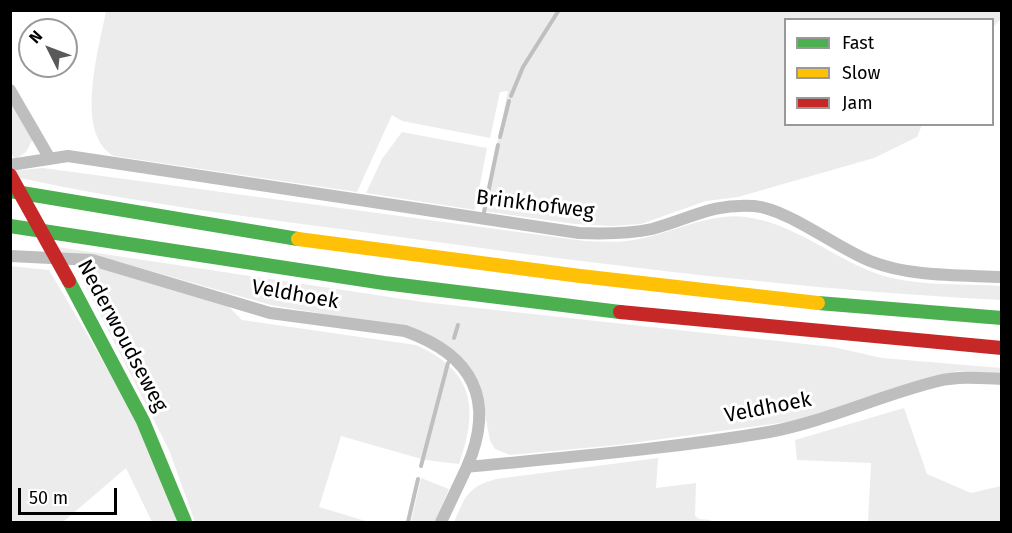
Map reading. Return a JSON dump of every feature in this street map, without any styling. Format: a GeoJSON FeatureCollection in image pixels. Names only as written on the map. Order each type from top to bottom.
{"type":"FeatureCollection","features":[{"type":"Feature","properties":{"kind":"main road","name":"Nederwoudseweg"},"geometry":{"type":"LineString","coordinates":[[10,175],[143,421],[185,522]]}},
{"type":"Feature","properties":{"kind":"main road"},"geometry":{"type":"LineString","coordinates":[[10,191],[290,238],[580,276],[866,308],[1002,318]]}},
{"type":"Feature","properties":{"kind":"main road"},"geometry":{"type":"LineString","coordinates":[[10,226],[281,268],[576,309],[876,339],[1002,348]]}},
{"type":"Feature","properties":{"kind":"street"},"geometry":{"type":"LineString","coordinates":[[10,90],[51,159]]}},
{"type":"Feature","properties":{"kind":"street","name":"Brinkhofweg"},"geometry":{"type":"LineString","coordinates":[[10,165],[68,156],[579,233],[620,234],[654,228],[724,206],[757,206],[780,214],[870,261],[931,273],[1002,277]]}},
{"type":"Feature","properties":{"kind":"street","name":"Veldhoek"},"geometry":{"type":"LineString","coordinates":[[10,256],[92,260],[270,314],[405,331],[443,348],[460,364],[474,386],[480,412],[480,432],[467,467],[441,522]]}},
{"type":"Feature","properties":{"kind":"street","name":"Veldhoek"},"geometry":{"type":"LineString","coordinates":[[467,467],[606,453],[770,431],[836,414],[939,381],[972,377],[1002,379]]}},
{"type":"Feature","properties":{"kind":"shaded area"},"geometry":{"type":"Polygon","coordinates":[[[1001,10],[1002,18],[994,26],[994,18],[784,18],[784,126],[922,126],[917,137],[874,158],[738,197],[706,201],[641,224],[613,226],[575,224],[483,211],[508,91],[500,92],[490,138],[402,121],[392,115],[357,192],[114,156],[102,145],[95,129],[92,88],[106,11],[1001,10]]]}},
{"type":"Feature","properties":{"kind":"shaded area"},"geometry":{"type":"Polygon","coordinates":[[[10,99],[33,139],[26,152],[15,160],[11,152],[10,99]]]}},
{"type":"Feature","properties":{"kind":"shaded area"},"geometry":{"type":"Polygon","coordinates":[[[402,132],[487,148],[475,210],[366,193],[382,159],[402,132]]]}},
{"type":"Feature","properties":{"kind":"shaded area"},"geometry":{"type":"Polygon","coordinates":[[[43,168],[585,241],[629,241],[721,217],[746,217],[780,226],[875,273],[905,281],[1001,286],[1001,300],[852,290],[555,258],[159,204],[11,176],[10,171],[43,168]]]}},
{"type":"Feature","properties":{"kind":"shaded area"},"geometry":{"type":"Polygon","coordinates":[[[44,245],[423,302],[833,347],[882,358],[1001,368],[1001,374],[958,371],[931,377],[802,420],[617,445],[510,455],[495,449],[490,441],[482,397],[471,372],[407,328],[271,305],[109,259],[48,253],[44,245]]]}},
{"type":"Feature","properties":{"kind":"shaded area"},"geometry":{"type":"Polygon","coordinates":[[[10,266],[49,270],[142,427],[177,522],[152,522],[126,468],[63,522],[11,522],[10,266]]]}},
{"type":"Feature","properties":{"kind":"shaded area"},"geometry":{"type":"Polygon","coordinates":[[[76,267],[105,269],[226,304],[242,320],[416,345],[435,355],[450,367],[460,379],[467,393],[469,425],[459,464],[425,460],[341,436],[319,507],[369,522],[195,522],[169,450],[76,267]]]}},
{"type":"Feature","properties":{"kind":"shaded area"},"geometry":{"type":"Polygon","coordinates":[[[904,408],[927,474],[971,493],[1001,486],[1001,522],[868,522],[871,463],[797,460],[795,440],[904,408]]]}},
{"type":"Feature","properties":{"kind":"shaded area"},"geometry":{"type":"Polygon","coordinates":[[[658,458],[656,488],[696,483],[695,516],[699,519],[711,520],[710,522],[454,522],[468,494],[486,482],[658,458]]]}},
{"type":"Feature","properties":{"kind":"shaded area"},"geometry":{"type":"Polygon","coordinates":[[[421,478],[449,489],[435,522],[411,522],[421,478]]]}},
{"type":"Feature","properties":{"kind":"waterway"},"geometry":{"type":"LineString","coordinates":[[511,96],[523,67],[559,10]]}},
{"type":"Feature","properties":{"kind":"waterway"},"geometry":{"type":"LineString","coordinates":[[500,137],[509,101]]}},
{"type":"Feature","properties":{"kind":"waterway"},"geometry":{"type":"LineString","coordinates":[[484,212],[498,145]]}},
{"type":"Feature","properties":{"kind":"waterway"},"geometry":{"type":"LineString","coordinates":[[454,338],[458,325]]}},
{"type":"Feature","properties":{"kind":"waterway"},"geometry":{"type":"LineString","coordinates":[[421,466],[448,363]]}},
{"type":"Feature","properties":{"kind":"waterway"},"geometry":{"type":"LineString","coordinates":[[408,522],[418,479]]}},
{"type":"Feature","properties":{"kind":"traffic: fast"},"geometry":{"type":"LineString","coordinates":[[10,191],[298,239]]}},
{"type":"Feature","properties":{"kind":"traffic: fast"},"geometry":{"type":"LineString","coordinates":[[10,226],[384,283],[620,312]]}},
{"type":"Feature","properties":{"kind":"traffic: fast"},"geometry":{"type":"LineString","coordinates":[[69,281],[143,421],[185,522]]}},
{"type":"Feature","properties":{"kind":"traffic: fast"},"geometry":{"type":"LineString","coordinates":[[818,303],[1002,318]]}},
{"type":"Feature","properties":{"kind":"traffic: slow"},"geometry":{"type":"LineString","coordinates":[[298,239],[580,276],[818,303]]}},
{"type":"Feature","properties":{"kind":"traffic: jam"},"geometry":{"type":"LineString","coordinates":[[10,175],[69,281]]}},
{"type":"Feature","properties":{"kind":"traffic: jam"},"geometry":{"type":"LineString","coordinates":[[620,312],[1002,348]]}}]}
